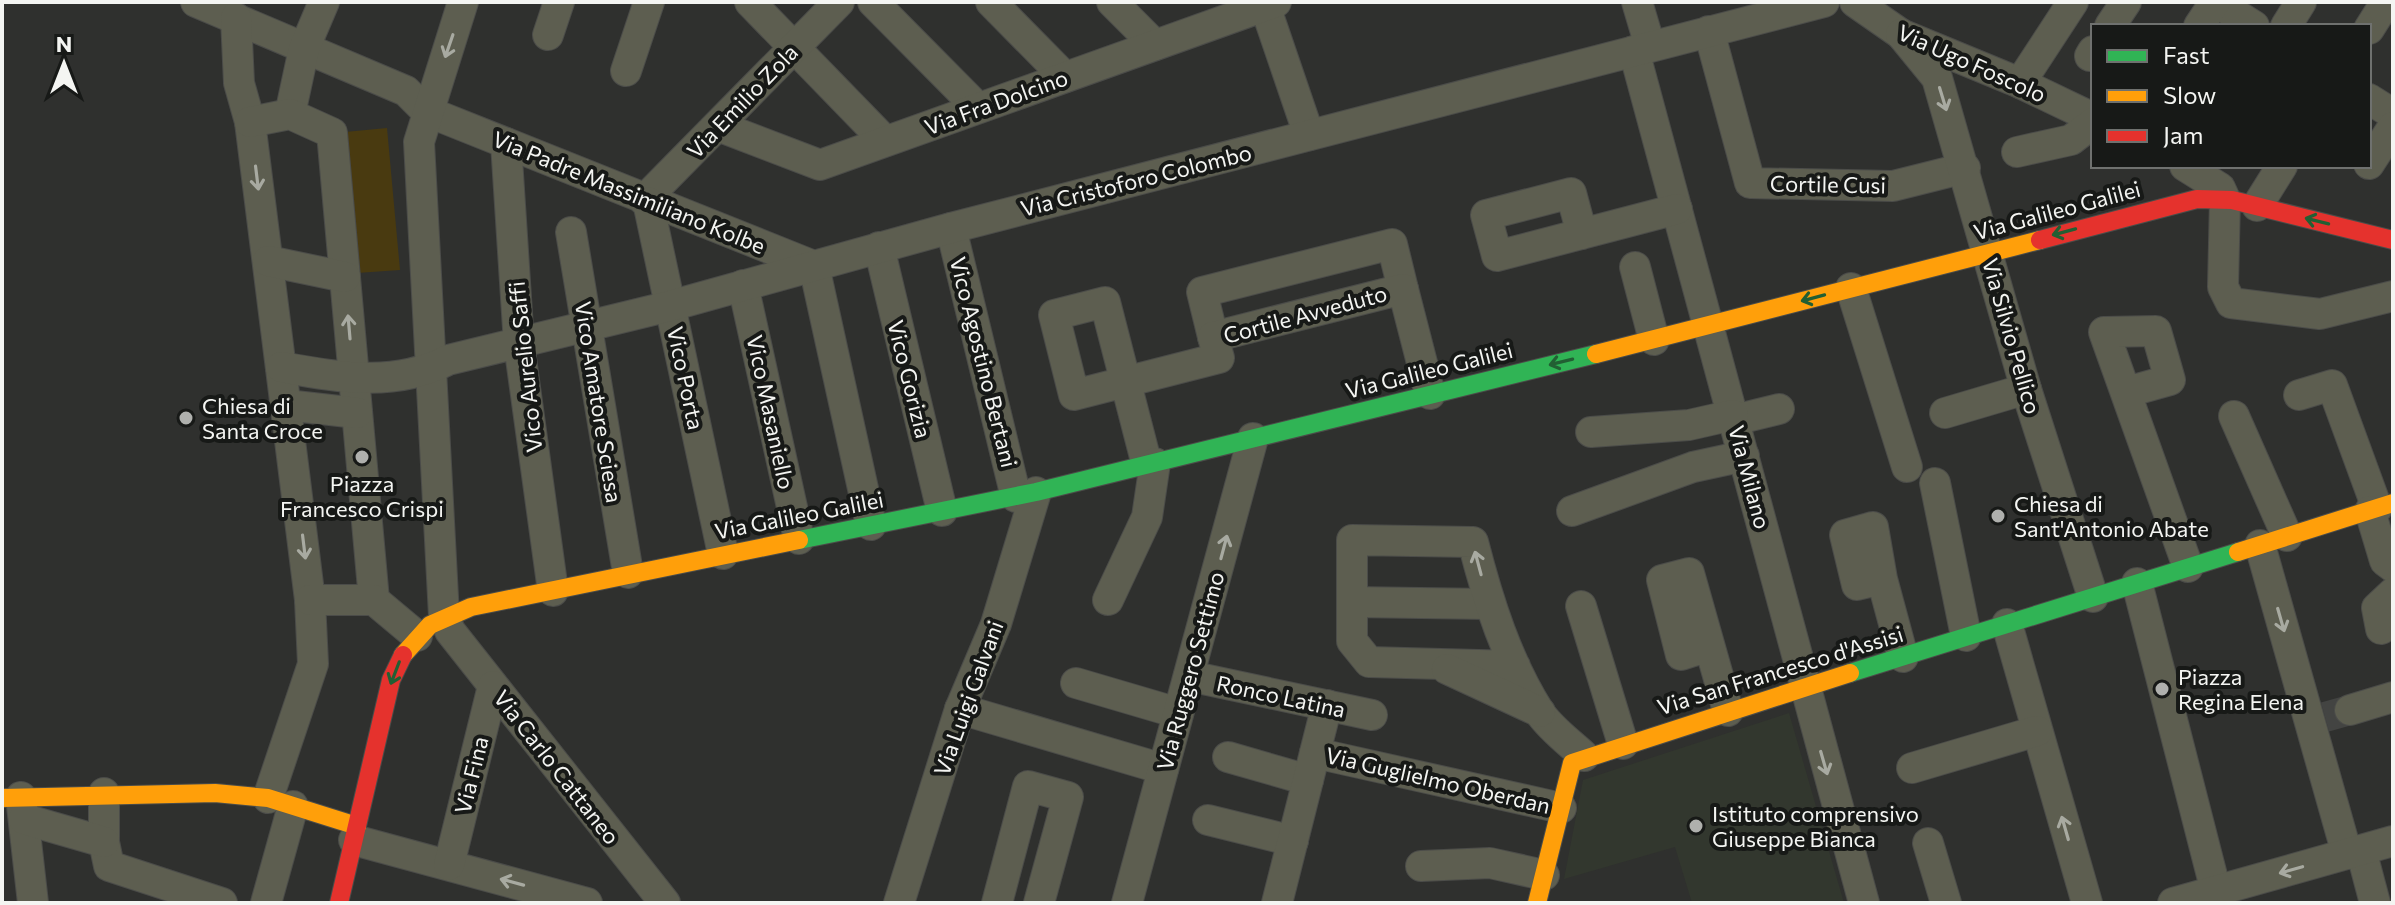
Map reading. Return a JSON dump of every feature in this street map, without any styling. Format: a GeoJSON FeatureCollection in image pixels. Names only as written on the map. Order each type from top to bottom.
{"type":"FeatureCollection","features":[{"type":"Feature","properties":{"kind":"street"},"geometry":{"type":"LineString","coordinates":[[290,114],[307,43],[324,2]]}},
{"type":"Feature","properties":{"kind":"street"},"geometry":{"type":"LineString","coordinates":[[339,903],[359,841],[391,680],[404,651],[426,625],[455,618],[440,365],[419,142],[435,106],[463,2]]}},
{"type":"Feature","properties":{"kind":"street"},"geometry":{"type":"LineString","coordinates":[[548,35],[559,2]]}},
{"type":"Feature","properties":{"kind":"street"},"geometry":{"type":"LineString","coordinates":[[626,71],[649,2]]}},
{"type":"Feature","properties":{"kind":"street"},"geometry":{"type":"LineString","coordinates":[[750,2],[885,141]]}},
{"type":"Feature","properties":{"kind":"street","name":"Via Emilio Zola"},"geometry":{"type":"LineString","coordinates":[[646,201],[839,2]]}},
{"type":"Feature","properties":{"kind":"street"},"geometry":{"type":"LineString","coordinates":[[873,2],[978,108]]}},
{"type":"Feature","properties":{"kind":"street"},"geometry":{"type":"LineString","coordinates":[[991,2],[1065,77]]}},
{"type":"Feature","properties":{"kind":"street"},"geometry":{"type":"LineString","coordinates":[[1112,2],[1155,45]]}},
{"type":"Feature","properties":{"kind":"street","name":"Via Milano"},"geometry":{"type":"LineString","coordinates":[[1637,2],[1642,49],[1677,209],[1803,688],[1864,903]]}},
{"type":"Feature","properties":{"kind":"street","name":"Via Cristoforo Colombo"},"geometry":{"type":"LineString","coordinates":[[281,367],[354,379],[415,376],[440,365],[670,306],[879,247],[1824,2]]}},
{"type":"Feature","properties":{"kind":"street","name":"Via Ugo Foscolo"},"geometry":{"type":"LineString","coordinates":[[1855,2],[1901,34],[2020,83],[2091,119]]}},
{"type":"Feature","properties":{"kind":"street"},"geometry":{"type":"LineString","coordinates":[[2020,83],[2073,2]]}},
{"type":"Feature","properties":{"kind":"street"},"geometry":{"type":"LineString","coordinates":[[2111,24],[2126,2]]}},
{"type":"Feature","properties":{"kind":"street"},"geometry":{"type":"LineString","coordinates":[[2200,24],[2215,2],[2251,24]]}},
{"type":"Feature","properties":{"kind":"street"},"geometry":{"type":"LineString","coordinates":[[2287,24],[2301,2]]}},
{"type":"Feature","properties":{"kind":"street"},"geometry":{"type":"LineString","coordinates":[[2371,26],[2386,2]]}},
{"type":"Feature","properties":{"kind":"street"},"geometry":{"type":"LineString","coordinates":[[1256,5],[1309,135]]}},
{"type":"Feature","properties":{"kind":"street","name":"Via Fra Dolcino"},"geometry":{"type":"LineString","coordinates":[[718,126],[820,165],[1155,45],[1256,5]]}},
{"type":"Feature","properties":{"kind":"street"},"geometry":{"type":"LineString","coordinates":[[216,10],[250,122],[310,600],[313,664],[281,802],[266,903]]}},
{"type":"Feature","properties":{"kind":"street","name":"Via Padre Massimiliano Kolbe"},"geometry":{"type":"LineString","coordinates":[[216,10],[307,43],[506,143],[814,266]]}},
{"type":"Feature","properties":{"kind":"street","name":"Cortile Cusi"},"geometry":{"type":"LineString","coordinates":[[1709,31],[1750,183],[1893,186],[1965,168]]}},
{"type":"Feature","properties":{"kind":"street","name":"Via Silvio Pellico"},"geometry":{"type":"LineString","coordinates":[[1901,34],[1937,78],[2026,389],[2093,597]]}},
{"type":"Feature","properties":{"kind":"street"},"geometry":{"type":"LineString","coordinates":[[2371,100],[2393,114]]}},
{"type":"Feature","properties":{"kind":"street"},"geometry":{"type":"LineString","coordinates":[[250,122],[290,114],[332,133],[374,600]]}},
{"type":"Feature","properties":{"kind":"street"},"geometry":{"type":"LineString","coordinates":[[2017,152],[2071,140],[2091,122]]}},
{"type":"Feature","properties":{"kind":"street"},"geometry":{"type":"LineString","coordinates":[[2371,161],[2393,127]]}},
{"type":"Feature","properties":{"kind":"street","name":"Vico Aurelio Saffi"},"geometry":{"type":"LineString","coordinates":[[506,143],[519,344],[553,591]]}},
{"type":"Feature","properties":{"kind":"street"},"geometry":{"type":"LineString","coordinates":[[2188,168],[2220,188],[2225,199],[2223,287],[2231,303],[2320,314],[2393,296]]}},
{"type":"Feature","properties":{"kind":"street"},"geometry":{"type":"LineString","coordinates":[[2257,206],[2281,168]]}},
{"type":"Feature","properties":{"kind":"street"},"geometry":{"type":"LineString","coordinates":[[1582,234],[1571,193],[1486,215],[1497,256],[1582,234],[1677,209]]}},
{"type":"Feature","properties":{"kind":"street","name":"Via Galileo Galilei"},"geometry":{"type":"LineString","coordinates":[[455,618],[628,573],[1026,494],[1151,464],[1654,340],[2197,199],[2225,199],[2393,240]]}},
{"type":"Feature","properties":{"kind":"street","name":"Vico Porta"},"geometry":{"type":"LineString","coordinates":[[646,201],[723,554]]}},
{"type":"Feature","properties":{"kind":"street","name":"Vico Agostino Bertani"},"geometry":{"type":"LineString","coordinates":[[951,228],[1026,494]]}},
{"type":"Feature","properties":{"kind":"street","name":"Vico Amatore Sciesa"},"geometry":{"type":"LineString","coordinates":[[571,232],[628,573]]}},
{"type":"Feature","properties":{"kind":"street"},"geometry":{"type":"LineString","coordinates":[[1213,337],[1202,292],[1392,244],[1403,289]]}},
{"type":"Feature","properties":{"kind":"street","name":"Vico Gorizia"},"geometry":{"type":"LineString","coordinates":[[879,247],[942,511]]}},
{"type":"Feature","properties":{"kind":"street"},"geometry":{"type":"LineString","coordinates":[[268,261],[345,277]]}},
{"type":"Feature","properties":{"kind":"street"},"geometry":{"type":"LineString","coordinates":[[814,266],[871,525]]}},
{"type":"Feature","properties":{"kind":"street"},"geometry":{"type":"LineString","coordinates":[[1635,267],[1654,340]]}},
{"type":"Feature","properties":{"kind":"street","name":"Vico Masaniello"},"geometry":{"type":"LineString","coordinates":[[743,285],[799,539]]}},
{"type":"Feature","properties":{"kind":"street"},"geometry":{"type":"LineString","coordinates":[[1851,288],[1907,467]]}},
{"type":"Feature","properties":{"kind":"street","name":"Cortile Avveduto"},"geometry":{"type":"LineString","coordinates":[[1126,382],[1219,358],[1213,337],[1403,289],[1430,394]]}},
{"type":"Feature","properties":{"kind":"street"},"geometry":{"type":"LineString","coordinates":[[1108,600],[1147,517],[1151,464],[1105,302],[1054,315],[1074,395],[1126,382]]}},
{"type":"Feature","properties":{"kind":"street"},"geometry":{"type":"LineString","coordinates":[[2127,392],[2170,380],[2156,331],[2104,332],[2185,558]]}},
{"type":"Feature","properties":{"kind":"street"},"geometry":{"type":"LineString","coordinates":[[2299,395],[2332,385],[2380,507],[2385,561],[2393,567]]}},
{"type":"Feature","properties":{"kind":"street"},"geometry":{"type":"LineString","coordinates":[[1945,413],[2026,389]]}},
{"type":"Feature","properties":{"kind":"street"},"geometry":{"type":"LineString","coordinates":[[286,405],[357,413]]}},
{"type":"Feature","properties":{"kind":"street"},"geometry":{"type":"LineString","coordinates":[[1591,432],[1689,425],[1779,409]]}},
{"type":"Feature","properties":{"kind":"street"},"geometry":{"type":"LineString","coordinates":[[2234,416],[2329,716],[2367,852],[2375,903]]}},
{"type":"Feature","properties":{"kind":"street","name":"Via Ruggero Settimo"},"geometry":{"type":"LineString","coordinates":[[1127,903],[1253,438]]}},
{"type":"Feature","properties":{"kind":"street"},"geometry":{"type":"LineString","coordinates":[[1572,511],[1693,467],[1744,456]]}},
{"type":"Feature","properties":{"kind":"street"},"geometry":{"type":"LineString","coordinates":[[1935,483],[2029,734],[2087,903]]}},
{"type":"Feature","properties":{"kind":"street","name":"Via Luigi Galvani"},"geometry":{"type":"LineString","coordinates":[[899,903],[960,709],[996,624],[1026,494]]}},
{"type":"Feature","properties":{"kind":"street"},"geometry":{"type":"LineString","coordinates":[[2275,540],[2380,507]]}},
{"type":"Feature","properties":{"kind":"street"},"geometry":{"type":"LineString","coordinates":[[1845,535],[1873,527],[1882,579],[1903,657]]}},
{"type":"Feature","properties":{"kind":"street"},"geometry":{"type":"LineString","coordinates":[[1421,866],[1490,863],[1541,889],[1572,763],[1584,756],[1540,712],[1515,666],[1489,604],[1473,542],[1352,540],[1352,641],[1369,662],[1515,666]]}},
{"type":"Feature","properties":{"kind":"street","name":"Via San Francesco d'Assisi"},"geometry":{"type":"LineString","coordinates":[[1584,756],[2137,583],[2185,558],[2275,540]]}},
{"type":"Feature","properties":{"kind":"street"},"geometry":{"type":"LineString","coordinates":[[1662,580],[1689,573],[1728,711]]}},
{"type":"Feature","properties":{"kind":"street"},"geometry":{"type":"LineString","coordinates":[[2137,583],[2218,897]]}},
{"type":"Feature","properties":{"kind":"street"},"geometry":{"type":"LineString","coordinates":[[2381,629],[2377,608],[2393,593]]}},
{"type":"Feature","properties":{"kind":"street"},"geometry":{"type":"LineString","coordinates":[[310,600],[374,600],[417,636]]}},
{"type":"Feature","properties":{"kind":"street"},"geometry":{"type":"LineString","coordinates":[[1352,602],[1489,604]]}},
{"type":"Feature","properties":{"kind":"street"},"geometry":{"type":"LineString","coordinates":[[1581,606],[1623,744]]}},
{"type":"Feature","properties":{"kind":"street","name":"Via Carlo Cattaneo"},"geometry":{"type":"LineString","coordinates":[[455,618],[493,686],[665,903]]}},
{"type":"Feature","properties":{"kind":"street"},"geometry":{"type":"LineString","coordinates":[[1437,664],[1540,712]]}},
{"type":"Feature","properties":{"kind":"street","name":"Ronco Latina"},"geometry":{"type":"LineString","coordinates":[[1189,676],[1372,715]]}},
{"type":"Feature","properties":{"kind":"street"},"geometry":{"type":"LineString","coordinates":[[1076,683],[1178,713]]}},
{"type":"Feature","properties":{"kind":"street","name":"Via Fina"},"geometry":{"type":"LineString","coordinates":[[449,865],[493,686]]}},
{"type":"Feature","properties":{"kind":"street"},"geometry":{"type":"LineString","coordinates":[[2329,716],[2393,697]]}},
{"type":"Feature","properties":{"kind":"street"},"geometry":{"type":"LineString","coordinates":[[1277,903],[1327,705]]}},
{"type":"Feature","properties":{"kind":"street"},"geometry":{"type":"LineString","coordinates":[[960,709],[1163,769]]}},
{"type":"Feature","properties":{"kind":"street"},"geometry":{"type":"LineString","coordinates":[[1912,768],[2029,734]]}},
{"type":"Feature","properties":{"kind":"street","name":"Via Guglielmo Oberdan"},"geometry":{"type":"LineString","coordinates":[[1228,757],[1311,766],[1561,808]]}},
{"type":"Feature","properties":{"kind":"street"},"geometry":{"type":"LineString","coordinates":[[997,903],[1028,786],[1068,797],[1039,903]]}},
{"type":"Feature","properties":{"kind":"street"},"geometry":{"type":"LineString","coordinates":[[104,793],[104,842],[109,866],[150,892],[222,903]]}},
{"type":"Feature","properties":{"kind":"street"},"geometry":{"type":"LineString","coordinates":[[18,814],[104,793],[215,793],[281,802],[359,841],[587,903]]}},
{"type":"Feature","properties":{"kind":"street"},"geometry":{"type":"LineString","coordinates":[[18,814],[104,842]]}},
{"type":"Feature","properties":{"kind":"street"},"geometry":{"type":"LineString","coordinates":[[18,814],[33,903]]}},
{"type":"Feature","properties":{"kind":"street"},"geometry":{"type":"LineString","coordinates":[[1208,820],[1293,841]]}},
{"type":"Feature","properties":{"kind":"street"},"geometry":{"type":"LineString","coordinates":[[1928,843],[1946,903]]}},
{"type":"Feature","properties":{"kind":"street"},"geometry":{"type":"LineString","coordinates":[[2173,903],[2218,897],[2367,852]]}},
{"type":"Feature","properties":{"kind":"shaded area"},"geometry":{"type":"Polygon","coordinates":[[[387,128],[400,270],[357,273],[345,132],[387,128]]]}},
{"type":"Feature","properties":{"kind":"shaded area","name":"Istituto comprensivo Giuseppe Bianca"},"geometry":{"type":"Polygon","coordinates":[[[1789,713],[1844,903],[1692,903],[1675,847],[1564,879],[1583,780],[1789,713]]]}},
{"type":"Feature","properties":{"kind":"tunnel"},"geometry":{"type":"LineString","coordinates":[[2325,717],[2350,710]]}},
{"type":"Feature","properties":{"kind":"traffic: fast"},"geometry":{"type":"LineString","coordinates":[[799,540],[1036,492],[1596,354]]}},
{"type":"Feature","properties":{"kind":"traffic: fast"},"geometry":{"type":"LineString","coordinates":[[1850,673],[2238,552]]}},
{"type":"Feature","properties":{"kind":"traffic: slow"},"geometry":{"type":"LineString","coordinates":[[1596,354],[2040,240]]}},
{"type":"Feature","properties":{"kind":"traffic: slow"},"geometry":{"type":"LineString","coordinates":[[2238,552],[2393,503]]}},
{"type":"Feature","properties":{"kind":"traffic: slow"},"geometry":{"type":"LineString","coordinates":[[403,655],[430,625],[471,607],[799,540]]}},
{"type":"Feature","properties":{"kind":"traffic: slow"},"geometry":{"type":"LineString","coordinates":[[1537,903],[1572,763],[1850,673]]}},
{"type":"Feature","properties":{"kind":"traffic: slow"},"geometry":{"type":"LineString","coordinates":[[2,798],[215,793],[268,798],[357,826]]}},
{"type":"Feature","properties":{"kind":"traffic: jam"},"geometry":{"type":"LineString","coordinates":[[2040,240],[2197,199],[2232,200],[2393,240]]}},
{"type":"Feature","properties":{"kind":"traffic: jam"},"geometry":{"type":"LineString","coordinates":[[339,903],[391,680],[403,655]]}},
{"type":"Feature","properties":{"kind":"place","name":"Chiesa di Santa Croce"},"geometry":{"type":"Point","coordinates":[186,418]}},
{"type":"Feature","properties":{"kind":"place","name":"Piazza Francesco Crispi"},"geometry":{"type":"Point","coordinates":[362,457]}},
{"type":"Feature","properties":{"kind":"place","name":"Chiesa di Sant'Antonio Abate"},"geometry":{"type":"Point","coordinates":[1998,516]}},
{"type":"Feature","properties":{"kind":"place","name":"Piazza Regina Elena"},"geometry":{"type":"Point","coordinates":[2162,689]}},
{"type":"Feature","properties":{"kind":"place","name":"Istituto comprensivo Giuseppe Bianca"},"geometry":{"type":"Point","coordinates":[1696,826]}}]}
